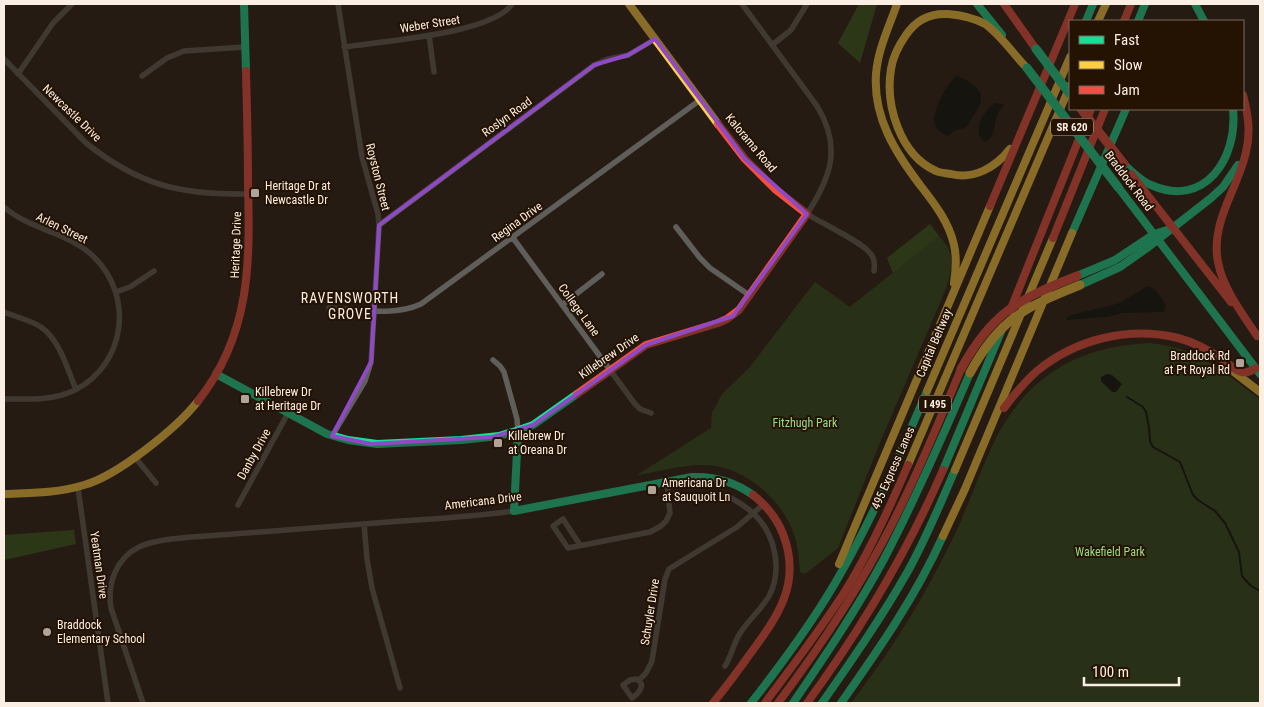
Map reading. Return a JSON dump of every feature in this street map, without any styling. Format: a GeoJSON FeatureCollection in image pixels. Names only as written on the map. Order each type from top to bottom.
{"type":"FeatureCollection","features":[{"type":"Feature","properties":{"kind":"main road","name":"Heritage Drive"},"geometry":{"type":"LineString","coordinates":[[4,494],[78,488],[101,480],[175,424],[193,408],[216,374],[234,337],[245,299],[250,253],[244,4]]}},
{"type":"Feature","properties":{"kind":"main road","name":"Kalorama Road"},"geometry":{"type":"LineString","coordinates":[[629,4],[744,159],[775,189],[807,214]]}},
{"type":"Feature","properties":{"kind":"main road"},"geometry":{"type":"LineString","coordinates":[[897,4],[883,39],[878,58],[876,82],[878,106],[891,144],[942,215],[950,231],[955,251],[956,269],[946,310]]}},
{"type":"Feature","properties":{"kind":"main road","name":"Braddock Road"},"geometry":{"type":"LineString","coordinates":[[977,4],[1259,369]]}},
{"type":"Feature","properties":{"kind":"main road"},"geometry":{"type":"LineString","coordinates":[[1003,4],[1069,93]]}},
{"type":"Feature","properties":{"kind":"main road"},"geometry":{"type":"LineString","coordinates":[[1069,20],[1076,4]]}},
{"type":"Feature","properties":{"kind":"main road"},"geometry":{"type":"LineString","coordinates":[[1086,20],[1093,4]]}},
{"type":"Feature","properties":{"kind":"main road"},"geometry":{"type":"LineString","coordinates":[[1098,20],[1106,4]]}},
{"type":"Feature","properties":{"kind":"main road"},"geometry":{"type":"LineString","coordinates":[[1124,20],[1131,4]]}},
{"type":"Feature","properties":{"kind":"main road"},"geometry":{"type":"LineString","coordinates":[[1138,20],[1145,4]]}},
{"type":"Feature","properties":{"kind":"main road"},"geometry":{"type":"LineString","coordinates":[[1195,4],[1203,20]]}},
{"type":"Feature","properties":{"kind":"main road"},"geometry":{"type":"LineString","coordinates":[[1023,130],[1007,154],[990,169],[969,175],[953,176],[944,174],[925,164],[903,137],[892,108],[890,80],[892,57],[900,40],[918,22],[938,14],[965,16],[986,26],[1026,68]]}},
{"type":"Feature","properties":{"kind":"main road"},"geometry":{"type":"LineString","coordinates":[[813,619],[858,520],[1069,21]]}},
{"type":"Feature","properties":{"kind":"main road","name":"Capital Beltway"},"geometry":{"type":"LineString","coordinates":[[751,703],[813,619],[842,572],[887,485],[1069,59]]}},
{"type":"Feature","properties":{"kind":"main road","name":"495 Express Lanes"},"geometry":{"type":"LineString","coordinates":[[765,703],[809,644],[847,587],[888,511],[1069,88]]}},
{"type":"Feature","properties":{"kind":"main road"},"geometry":{"type":"LineString","coordinates":[[1244,98],[1250,117],[1250,140],[1241,169],[1218,227],[1216,251],[1222,275],[1229,291],[1259,338]]}},
{"type":"Feature","properties":{"kind":"main road","name":"Braddock Road"},"geometry":{"type":"LineString","coordinates":[[1082,110],[1259,338]]}},
{"type":"Feature","properties":{"kind":"main road","name":"I 495"},"geometry":{"type":"LineString","coordinates":[[807,703],[862,626],[893,572],[921,517],[994,349],[1091,110]]}},
{"type":"Feature","properties":{"kind":"main road"},"geometry":{"type":"LineString","coordinates":[[822,703],[880,618],[909,570],[931,525],[1038,277],[1105,110]]}},
{"type":"Feature","properties":{"kind":"main road"},"geometry":{"type":"LineString","coordinates":[[841,703],[886,638],[930,563],[981,450],[1126,110]]}},
{"type":"Feature","properties":{"kind":"main road"},"geometry":{"type":"LineString","coordinates":[[1124,164],[1146,183],[1166,190],[1180,191],[1203,184],[1214,175],[1224,161],[1232,132],[1233,110]]}},
{"type":"Feature","properties":{"kind":"main road"},"geometry":{"type":"LineString","coordinates":[[778,703],[824,642],[872,562],[966,371],[993,336],[1016,315],[1079,280],[1126,264],[1156,237],[1172,228],[1211,198],[1222,187],[1240,162],[1250,140]]}},
{"type":"Feature","properties":{"kind":"main road","name":"Killebrew Drive"},"geometry":{"type":"LineString","coordinates":[[216,374],[332,436],[357,443],[385,444],[493,438],[518,432],[543,419],[646,345],[727,319],[739,310],[807,214]]}},
{"type":"Feature","properties":{"kind":"main road"},"geometry":{"type":"LineString","coordinates":[[981,450],[998,416],[1023,383],[1039,368],[1072,348],[1091,341],[1137,333],[1159,334],[1179,338],[1212,354],[1239,371],[1250,372],[1259,369]]}},
{"type":"Feature","properties":{"kind":"main road"},"geometry":{"type":"LineString","coordinates":[[1212,354],[1260,392]]}},
{"type":"Feature","properties":{"kind":"main road"},"geometry":{"type":"LineString","coordinates":[[793,703],[851,615],[894,539],[928,468],[966,371]]}},
{"type":"Feature","properties":{"kind":"main road"},"geometry":{"type":"LineString","coordinates":[[514,511],[518,432]]}},
{"type":"Feature","properties":{"kind":"main road","name":"Americana Drive"},"geometry":{"type":"LineString","coordinates":[[514,511],[667,481],[699,477],[721,479],[742,488],[764,504],[780,525],[787,542],[790,560],[789,585],[782,607],[776,618],[713,703]]}},
{"type":"Feature","properties":{"kind":"street"},"geometry":{"type":"LineString","coordinates":[[18,74],[54,23],[72,4]]}},
{"type":"Feature","properties":{"kind":"street","name":"Royston Street"},"geometry":{"type":"LineString","coordinates":[[332,436],[369,371],[373,352],[379,225],[376,201],[362,157],[338,4]]}},
{"type":"Feature","properties":{"kind":"street","name":"Weber Street"},"geometry":{"type":"LineString","coordinates":[[344,47],[463,30],[498,15],[510,8],[512,4]]}},
{"type":"Feature","properties":{"kind":"street","name":"Killebrew Drive"},"geometry":{"type":"LineString","coordinates":[[742,4],[817,106],[829,135],[831,156],[828,176],[807,214]]}},
{"type":"Feature","properties":{"kind":"street"},"geometry":{"type":"LineString","coordinates":[[772,45],[791,30],[807,4]]}},
{"type":"Feature","properties":{"kind":"street"},"geometry":{"type":"LineString","coordinates":[[429,35],[434,72]]}},
{"type":"Feature","properties":{"kind":"street","name":"Roslyn Road"},"geometry":{"type":"LineString","coordinates":[[379,225],[594,66],[608,59],[628,55],[655,39]]}},
{"type":"Feature","properties":{"kind":"street"},"geometry":{"type":"LineString","coordinates":[[142,76],[166,58],[184,51],[245,47]]}},
{"type":"Feature","properties":{"kind":"street","name":"Newcastle Drive"},"geometry":{"type":"LineString","coordinates":[[4,59],[86,143],[114,164],[130,173],[146,180],[181,190],[217,194],[249,194]]}},
{"type":"Feature","properties":{"kind":"street","name":"Regina Drive"},"geometry":{"type":"LineString","coordinates":[[329,308],[403,310],[421,304],[700,100]]}},
{"type":"Feature","properties":{"kind":"street","name":"Arlen Street"},"geometry":{"type":"LineString","coordinates":[[4,207],[24,220],[86,250],[102,266],[116,292],[119,322],[112,354],[105,365],[99,372],[76,389],[66,394],[44,398],[4,399]]}},
{"type":"Feature","properties":{"kind":"street","name":"Kalorama Road"},"geometry":{"type":"LineString","coordinates":[[807,214],[866,248],[873,258],[874,271]]}},
{"type":"Feature","properties":{"kind":"street"},"geometry":{"type":"LineString","coordinates":[[676,227],[710,268],[750,295]]}},
{"type":"Feature","properties":{"kind":"street","name":"College Lane"},"geometry":{"type":"LineString","coordinates":[[513,238],[635,404],[640,409],[651,413]]}},
{"type":"Feature","properties":{"kind":"street"},"geometry":{"type":"LineString","coordinates":[[116,292],[125,290],[154,271]]}},
{"type":"Feature","properties":{"kind":"street"},"geometry":{"type":"LineString","coordinates":[[562,305],[602,274]]}},
{"type":"Feature","properties":{"kind":"street"},"geometry":{"type":"LineString","coordinates":[[4,312],[31,322],[46,332],[57,345],[76,389]]}},
{"type":"Feature","properties":{"kind":"street"},"geometry":{"type":"LineString","coordinates":[[493,360],[504,372],[517,419],[518,432]]}},
{"type":"Feature","properties":{"kind":"street","name":"Danby Drive"},"geometry":{"type":"LineString","coordinates":[[238,505],[288,413]]}},
{"type":"Feature","properties":{"kind":"street"},"geometry":{"type":"LineString","coordinates":[[134,456],[156,483]]}},
{"type":"Feature","properties":{"kind":"street"},"geometry":{"type":"LineString","coordinates":[[580,545],[563,519],[553,526],[568,548],[650,532],[661,526],[670,513],[667,481]]}},
{"type":"Feature","properties":{"kind":"street","name":"Yeatman Drive"},"geometry":{"type":"LineString","coordinates":[[78,488],[108,703]]}},
{"type":"Feature","properties":{"kind":"street"},"geometry":{"type":"LineString","coordinates":[[725,666],[739,636],[772,590],[775,580],[776,558],[764,526],[742,504],[726,495]]}},
{"type":"Feature","properties":{"kind":"street","name":"Schuyler Drive"},"geometry":{"type":"LineString","coordinates":[[638,680],[646,673],[652,661],[665,579],[669,570],[737,527],[764,504]]}},
{"type":"Feature","properties":{"kind":"street","name":"Americana Drive"},"geometry":{"type":"LineString","coordinates":[[143,703],[111,608],[110,598],[112,578],[125,557],[147,543],[364,524],[471,517],[514,511]]}},
{"type":"Feature","properties":{"kind":"street"},"geometry":{"type":"LineString","coordinates":[[364,524],[372,588],[400,688]]}},
{"type":"Feature","properties":{"kind":"highlighted area"},"geometry":{"type":"Polygon","coordinates":[[[655,39],[745,159],[807,214],[733,316],[646,345],[533,425],[493,437],[371,444],[332,436],[371,362],[379,225],[594,65],[628,55],[655,39]]]}},
{"type":"Feature","properties":{"kind":"green space"},"geometry":{"type":"Polygon","coordinates":[[[859,4],[877,4],[860,63],[838,43],[859,4]]]}},
{"type":"Feature","properties":{"kind":"green space"},"geometry":{"type":"Polygon","coordinates":[[[930,224],[939,236],[893,273],[887,258],[930,224]]]}},
{"type":"Feature","properties":{"kind":"green space","name":"Fitzhugh Park"},"geometry":{"type":"Polygon","coordinates":[[[939,236],[947,246],[951,256],[951,268],[946,287],[881,440],[838,548],[805,574],[800,572],[797,545],[785,515],[762,489],[733,471],[717,466],[693,465],[637,475],[711,428],[712,413],[722,394],[749,368],[815,282],[850,307],[939,236]]]}},
{"type":"Feature","properties":{"kind":"green space","name":"Wakefield Park"},"geometry":{"type":"Polygon","coordinates":[[[1151,343],[1165,345],[1198,356],[1260,399],[1260,703],[851,703],[880,664],[920,601],[954,536],[994,442],[1007,419],[1022,399],[1039,382],[1057,369],[1078,358],[1100,350],[1124,345],[1151,343]]]}},
{"type":"Feature","properties":{"kind":"green space"},"geometry":{"type":"Polygon","coordinates":[[[74,530],[76,544],[4,560],[4,535],[74,530]]]}},
{"type":"Feature","properties":{"kind":"shaded area"},"geometry":{"type":"Polygon","coordinates":[[[957,76],[977,88],[981,99],[978,109],[967,127],[954,131],[948,136],[937,129],[934,117],[945,90],[957,76]]]}},
{"type":"Feature","properties":{"kind":"shaded area"},"geometry":{"type":"Polygon","coordinates":[[[995,103],[1003,104],[1004,106],[997,115],[994,131],[990,139],[985,142],[979,133],[980,121],[995,103]]]}},
{"type":"Feature","properties":{"kind":"shaded area"},"geometry":{"type":"Polygon","coordinates":[[[1147,286],[1156,291],[1166,305],[1164,312],[1123,313],[1106,317],[1067,320],[1067,317],[1071,315],[1120,303],[1147,286]]]}},
{"type":"Feature","properties":{"kind":"shaded area"},"geometry":{"type":"Polygon","coordinates":[[[1107,374],[1112,375],[1122,384],[1116,392],[1112,392],[1101,381],[1101,377],[1107,374]]]}},
{"type":"Feature","properties":{"kind":"waterway"},"geometry":{"type":"LineString","coordinates":[[1127,397],[1143,407],[1146,412],[1150,441],[1153,447],[1180,462],[1193,495],[1215,511],[1225,523],[1239,552],[1242,576],[1251,586],[1260,591]]}},
{"type":"Feature","properties":{"kind":"traffic: fast"},"geometry":{"type":"LineString","coordinates":[[244,4],[246,71]]}},
{"type":"Feature","properties":{"kind":"traffic: fast"},"geometry":{"type":"LineString","coordinates":[[977,4],[1002,35]]}},
{"type":"Feature","properties":{"kind":"traffic: fast"},"geometry":{"type":"LineString","coordinates":[[1086,20],[1093,4]]}},
{"type":"Feature","properties":{"kind":"traffic: fast"},"geometry":{"type":"LineString","coordinates":[[1138,20],[1145,4]]}},
{"type":"Feature","properties":{"kind":"traffic: fast"},"geometry":{"type":"LineString","coordinates":[[1195,4],[1203,20]]}},
{"type":"Feature","properties":{"kind":"traffic: fast"},"geometry":{"type":"LineString","coordinates":[[1036,49],[1069,93]]}},
{"type":"Feature","properties":{"kind":"traffic: fast"},"geometry":{"type":"LineString","coordinates":[[1027,68],[1118,187]]}},
{"type":"Feature","properties":{"kind":"traffic: fast"},"geometry":{"type":"LineString","coordinates":[[1072,233],[1126,110]]}},
{"type":"Feature","properties":{"kind":"traffic: fast"},"geometry":{"type":"LineString","coordinates":[[1124,164],[1147,183],[1170,191],[1187,190],[1202,184],[1214,174],[1223,161],[1230,145],[1233,110]]}},
{"type":"Feature","properties":{"kind":"traffic: fast"},"geometry":{"type":"LineString","coordinates":[[1080,285],[1120,267],[1147,248],[1211,198],[1223,187],[1238,165]]}},
{"type":"Feature","properties":{"kind":"traffic: fast"},"geometry":{"type":"LineString","coordinates":[[1118,187],[1260,374]]}},
{"type":"Feature","properties":{"kind":"traffic: fast"},"geometry":{"type":"LineString","coordinates":[[1077,276],[1115,260],[1154,234],[1167,230]]}},
{"type":"Feature","properties":{"kind":"traffic: fast"},"geometry":{"type":"LineString","coordinates":[[943,470],[1003,327]]}},
{"type":"Feature","properties":{"kind":"traffic: fast"},"geometry":{"type":"LineString","coordinates":[[793,703],[874,578],[918,490],[970,373]]}},
{"type":"Feature","properties":{"kind":"traffic: fast"},"geometry":{"type":"LineString","coordinates":[[216,374],[327,434],[348,440],[377,444],[461,440],[499,436],[533,425],[577,394]]}},
{"type":"Feature","properties":{"kind":"traffic: fast"},"geometry":{"type":"LineString","coordinates":[[751,703],[799,639],[842,571],[877,505],[927,391]]}},
{"type":"Feature","properties":{"kind":"traffic: fast"},"geometry":{"type":"LineString","coordinates":[[518,432],[514,511],[692,477],[724,481],[753,495]]}},
{"type":"Feature","properties":{"kind":"traffic: fast"},"geometry":{"type":"LineString","coordinates":[[822,703],[877,622],[908,571],[927,534],[955,470]]}},
{"type":"Feature","properties":{"kind":"traffic: fast"},"geometry":{"type":"LineString","coordinates":[[841,703],[909,601],[943,536]]}},
{"type":"Feature","properties":{"kind":"traffic: slow"},"geometry":{"type":"LineString","coordinates":[[629,4],[718,124]]}},
{"type":"Feature","properties":{"kind":"traffic: slow"},"geometry":{"type":"LineString","coordinates":[[897,4],[884,38],[877,65],[876,90],[878,105],[894,147],[936,206],[949,228],[956,255],[954,283]]}},
{"type":"Feature","properties":{"kind":"traffic: slow"},"geometry":{"type":"LineString","coordinates":[[1098,20],[1106,4]]}},
{"type":"Feature","properties":{"kind":"traffic: slow"},"geometry":{"type":"LineString","coordinates":[[1010,149],[991,166],[968,175],[939,172],[923,163],[904,141],[893,113],[890,98],[892,64],[901,43],[914,25],[930,16],[948,14],[967,17],[991,28],[1027,68]]}},
{"type":"Feature","properties":{"kind":"traffic: slow"},"geometry":{"type":"LineString","coordinates":[[927,391],[1069,59]]}},
{"type":"Feature","properties":{"kind":"traffic: slow"},"geometry":{"type":"LineString","coordinates":[[908,465],[1069,88]]}},
{"type":"Feature","properties":{"kind":"traffic: slow"},"geometry":{"type":"LineString","coordinates":[[839,564],[990,206]]}},
{"type":"Feature","properties":{"kind":"traffic: slow"},"geometry":{"type":"LineString","coordinates":[[943,536],[965,489],[1072,233]]}},
{"type":"Feature","properties":{"kind":"traffic: slow"},"geometry":{"type":"LineString","coordinates":[[955,470],[1053,238]]}},
{"type":"Feature","properties":{"kind":"traffic: slow"},"geometry":{"type":"LineString","coordinates":[[970,373],[992,340],[1015,317],[1044,300],[1080,285]]}},
{"type":"Feature","properties":{"kind":"traffic: slow"},"geometry":{"type":"LineString","coordinates":[[1234,372],[1260,392]]}},
{"type":"Feature","properties":{"kind":"traffic: slow"},"geometry":{"type":"LineString","coordinates":[[4,494],[64,490],[98,480],[146,450],[176,424],[198,401]]}},
{"type":"Feature","properties":{"kind":"traffic: jam"},"geometry":{"type":"LineString","coordinates":[[1004,4],[1036,49]]}},
{"type":"Feature","properties":{"kind":"traffic: jam"},"geometry":{"type":"LineString","coordinates":[[990,206],[1075,4]]}},
{"type":"Feature","properties":{"kind":"traffic: jam"},"geometry":{"type":"LineString","coordinates":[[1124,20],[1131,4]]}},
{"type":"Feature","properties":{"kind":"traffic: jam"},"geometry":{"type":"LineString","coordinates":[[198,401],[215,376],[228,350],[238,324],[244,297],[248,241],[246,71]]}},
{"type":"Feature","properties":{"kind":"traffic: jam"},"geometry":{"type":"LineString","coordinates":[[1244,100],[1248,123],[1248,145],[1242,166],[1221,219],[1217,247],[1218,262],[1224,282],[1257,336]]}},
{"type":"Feature","properties":{"kind":"traffic: jam"},"geometry":{"type":"LineString","coordinates":[[1082,110],[1124,164]]}},
{"type":"Feature","properties":{"kind":"traffic: jam"},"geometry":{"type":"LineString","coordinates":[[1010,311],[1091,110]]}},
{"type":"Feature","properties":{"kind":"traffic: jam"},"geometry":{"type":"LineString","coordinates":[[1053,238],[1105,110]]}},
{"type":"Feature","properties":{"kind":"traffic: jam"},"geometry":{"type":"LineString","coordinates":[[577,394],[646,345],[718,323],[739,310],[807,214],[775,189],[745,159],[718,124]]}},
{"type":"Feature","properties":{"kind":"traffic: jam"},"geometry":{"type":"LineString","coordinates":[[1131,174],[1231,302]]}},
{"type":"Feature","properties":{"kind":"traffic: jam"},"geometry":{"type":"LineString","coordinates":[[961,369],[984,334],[1009,310],[1039,292],[1077,276]]}},
{"type":"Feature","properties":{"kind":"traffic: jam"},"geometry":{"type":"LineString","coordinates":[[1004,408],[1015,393],[1037,371],[1052,360],[1086,343],[1122,335],[1141,334],[1178,338],[1209,351],[1240,371],[1248,372],[1256,368]]}},
{"type":"Feature","properties":{"kind":"traffic: jam"},"geometry":{"type":"LineString","coordinates":[[778,703],[838,617],[879,549],[919,468],[961,369]]}},
{"type":"Feature","properties":{"kind":"traffic: jam"},"geometry":{"type":"LineString","coordinates":[[765,703],[847,588],[880,528],[908,465]]}},
{"type":"Feature","properties":{"kind":"traffic: jam"},"geometry":{"type":"LineString","coordinates":[[807,703],[846,647],[882,590],[914,532],[943,470]]}},
{"type":"Feature","properties":{"kind":"traffic: jam"},"geometry":{"type":"LineString","coordinates":[[713,703],[770,626],[784,598],[788,583],[790,568],[783,534],[771,513],[753,495]]}},
{"type":"Feature","properties":{"kind":"place","name":"Heritage Dr at Newcastle Dr"},"geometry":{"type":"Point","coordinates":[255,193]}},
{"type":"Feature","properties":{"kind":"place","name":"Braddock Rd at Pt Royal Rd"},"geometry":{"type":"Point","coordinates":[1240,363]}},
{"type":"Feature","properties":{"kind":"place","name":"Killebrew Dr at Heritage Dr"},"geometry":{"type":"Point","coordinates":[245,399]}},
{"type":"Feature","properties":{"kind":"place","name":"Killebrew Dr at Oreana Dr"},"geometry":{"type":"Point","coordinates":[498,443]}},
{"type":"Feature","properties":{"kind":"place","name":"Americana Dr at Sauquoit Ln"},"geometry":{"type":"Point","coordinates":[652,490]}},
{"type":"Feature","properties":{"kind":"place","name":"Braddock Elementary School"},"geometry":{"type":"Point","coordinates":[47,632]}},
{"type":"Feature","properties":{"kind":"district","name":"RAVENSWORTH GROVE"},"geometry":{"type":"Point","coordinates":[350,306]}}]}
